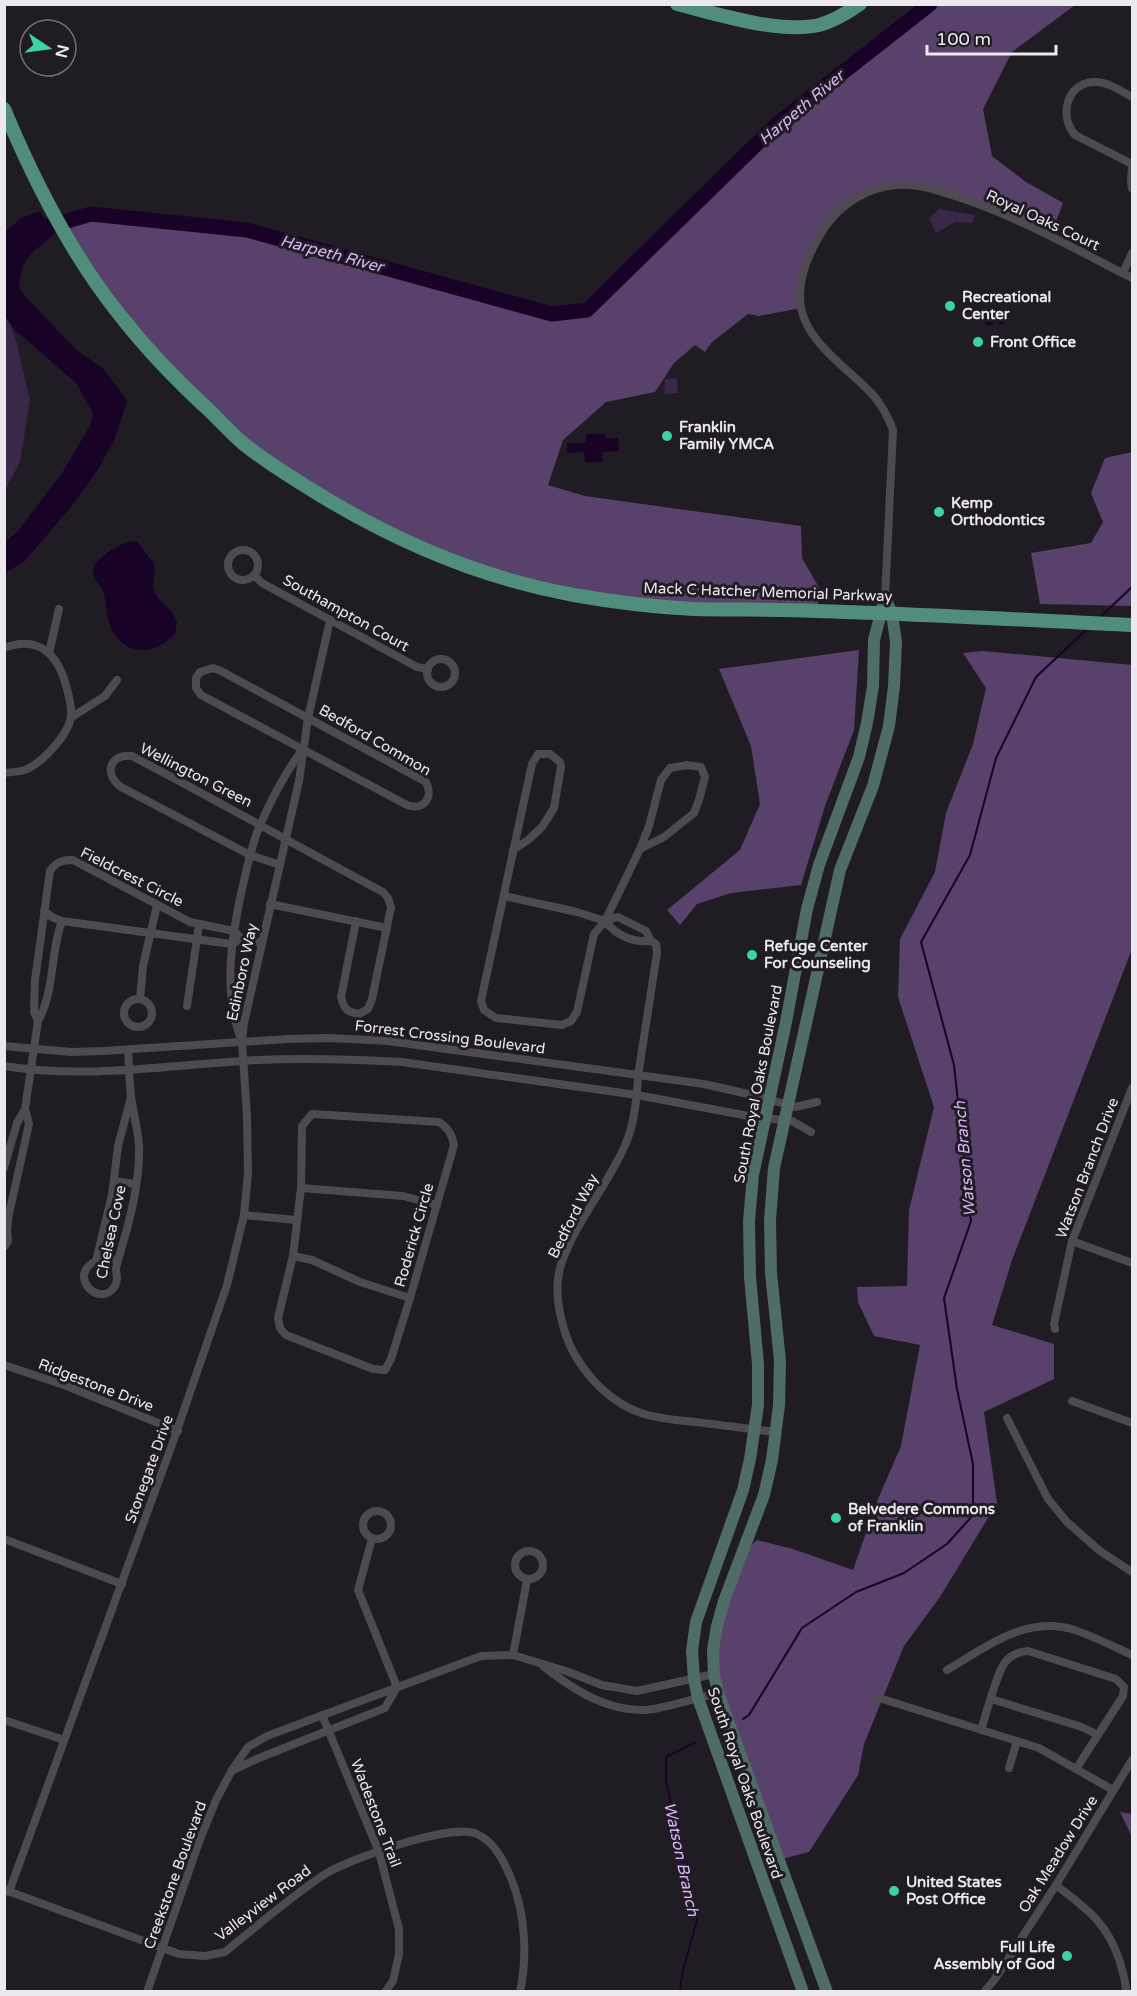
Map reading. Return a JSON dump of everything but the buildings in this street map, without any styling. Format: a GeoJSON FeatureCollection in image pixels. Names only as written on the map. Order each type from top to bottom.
{"type":"FeatureCollection","features":[{"type":"Feature","properties":{"kind":"main road"},"geometry":{"type":"LineString","coordinates":[[677,4],[724,16],[793,27],[818,25],[833,20],[860,4]]}},
{"type":"Feature","properties":{"kind":"main road","name":"Mack C Hatcher Memorial Parkway"},"geometry":{"type":"LineString","coordinates":[[4,109],[42,193],[81,260],[117,313],[178,381],[246,445],[289,476],[336,505],[410,543],[489,573],[572,594],[633,603],[693,609],[886,614],[1132,625]]}},
{"type":"Feature","properties":{"kind":"main road","name":"South Royal Oaks Boulevard"},"geometry":{"type":"LineString","coordinates":[[826,1992],[718,1693],[713,1650],[724,1601],[764,1495],[776,1432],[780,1405],[780,1361],[771,1273],[770,1220],[774,1168],[840,870],[873,786],[889,726],[896,642],[886,614],[885,598]]}},
{"type":"Feature","properties":{"kind":"main road","name":"South Royal Oaks Boulevard"},"geometry":{"type":"LineString","coordinates":[[803,1992],[698,1698],[692,1651],[696,1622],[743,1490],[755,1429],[758,1405],[758,1364],[750,1277],[749,1221],[753,1175],[810,898],[819,865],[859,757],[873,686],[874,640],[886,614]]}},
{"type":"Feature","properties":{"kind":"street"},"geometry":{"type":"LineString","coordinates":[[1132,97],[1106,84],[1094,82],[1077,89],[1068,100],[1066,107],[1066,119],[1076,135],[1132,165],[1132,188]]}},
{"type":"Feature","properties":{"kind":"street","name":"Royal Oaks Court"},"geometry":{"type":"LineString","coordinates":[[885,598],[893,430],[874,396],[811,334],[801,308],[801,284],[807,259],[818,237],[832,217],[851,200],[874,189],[897,185],[919,187],[987,207],[1132,278]]}},
{"type":"Feature","properties":{"kind":"street"},"geometry":{"type":"LineString","coordinates":[[1123,273],[1132,253]]}},
{"type":"Feature","properties":{"kind":"street","name":"Southampton Court"},"geometry":{"type":"LineString","coordinates":[[254,575],[262,583],[330,620],[417,667],[428,669]]}},
{"type":"Feature","properties":{"kind":"street"},"geometry":{"type":"LineString","coordinates":[[49,653],[59,609]]}},
{"type":"Feature","properties":{"kind":"street","name":"Edinboro Way"},"geometry":{"type":"LineString","coordinates":[[242,1041],[261,943],[286,840],[308,718],[330,620]]}},
{"type":"Feature","properties":{"kind":"street"},"geometry":{"type":"LineString","coordinates":[[4,648],[16,643],[33,643],[49,653],[63,673],[72,717]]}},
{"type":"Feature","properties":{"kind":"street","name":"Bedford Common"},"geometry":{"type":"LineString","coordinates":[[213,668],[221,671],[426,782],[430,789],[428,799],[422,806],[416,808],[407,805],[302,750],[201,695],[196,688],[196,678],[200,672],[213,668]]}},
{"type":"Feature","properties":{"kind":"street"},"geometry":{"type":"LineString","coordinates":[[4,773],[27,770],[45,757],[62,738],[72,717],[105,696],[117,680]]}},
{"type":"Feature","properties":{"kind":"street","name":"Edinboro Way"},"geometry":{"type":"LineString","coordinates":[[242,1041],[236,1024],[231,981],[234,931],[250,855],[260,824],[302,750]]}},
{"type":"Feature","properties":{"kind":"street"},"geometry":{"type":"LineString","coordinates":[[513,850],[542,827],[554,807],[561,767],[556,758],[550,754],[538,754],[532,764],[513,850],[481,1001],[484,1010],[496,1017],[562,1025],[571,1021],[577,1012],[594,934],[605,921],[640,849],[664,774],[670,768],[675,767],[694,765],[701,767],[705,777],[694,813],[664,837],[640,849]]}},
{"type":"Feature","properties":{"kind":"street","name":"Wellington Green"},"geometry":{"type":"LineString","coordinates":[[280,865],[250,855],[121,787],[113,782],[110,773],[111,765],[124,755],[132,756],[383,892],[391,908],[372,999],[368,1009],[359,1014],[349,1012],[343,1006],[341,997],[356,921]]}},
{"type":"Feature","properties":{"kind":"street","name":"Fieldcrest Circle"},"geometry":{"type":"LineString","coordinates":[[38,1021],[34,1012],[34,980],[50,871],[55,863],[73,860],[190,922],[234,931]]}},
{"type":"Feature","properties":{"kind":"street"},"geometry":{"type":"LineString","coordinates":[[504,896],[577,912],[605,921],[612,930],[631,939],[639,942],[651,941],[646,931],[618,917],[605,921]]}},
{"type":"Feature","properties":{"kind":"street"},"geometry":{"type":"LineString","coordinates":[[270,904],[387,928]]}},
{"type":"Feature","properties":{"kind":"street"},"geometry":{"type":"LineString","coordinates":[[140,999],[143,966],[157,905]]}},
{"type":"Feature","properties":{"kind":"street"},"geometry":{"type":"LineString","coordinates":[[44,910],[52,917],[62,921],[150,934],[232,944],[242,939]]}},
{"type":"Feature","properties":{"kind":"street","name":"Fieldcrest Circle"},"geometry":{"type":"LineString","coordinates":[[25,1109],[38,1021],[47,994],[57,934],[62,921]]}},
{"type":"Feature","properties":{"kind":"street"},"geometry":{"type":"LineString","coordinates":[[187,1006],[199,925]]}},
{"type":"Feature","properties":{"kind":"street"},"geometry":{"type":"LineString","coordinates":[[234,931],[242,939],[261,943]]}},
{"type":"Feature","properties":{"kind":"street","name":"Bedford Way"},"geometry":{"type":"LineString","coordinates":[[651,941],[656,944],[657,953],[637,1095],[627,1141],[561,1264],[559,1314],[567,1340],[582,1366],[600,1386],[621,1403],[641,1413],[660,1418],[776,1432]]}},
{"type":"Feature","properties":{"kind":"street","name":"Forrest Crossing Boulevard"},"geometry":{"type":"LineString","coordinates":[[4,1046],[72,1052],[242,1041],[329,1038],[388,1041],[704,1084],[795,1107],[817,1102]]}},
{"type":"Feature","properties":{"kind":"street","name":"Stonegate Drive"},"geometry":{"type":"LineString","coordinates":[[7,1891],[122,1584],[227,1285],[244,1215],[248,1173],[242,1041]]}},
{"type":"Feature","properties":{"kind":"street","name":"Chelsea Cove"},"geometry":{"type":"LineString","coordinates":[[128,1050],[131,1097],[139,1147],[135,1184],[131,1213],[116,1268],[118,1274],[116,1285],[107,1293],[96,1293],[87,1287],[84,1276],[88,1267],[96,1261],[98,1256],[114,1181],[118,1146],[131,1097]]}},
{"type":"Feature","properties":{"kind":"street","name":"Forrest Crossing Boulevard"},"geometry":{"type":"LineString","coordinates":[[4,1066],[82,1071],[130,1070],[244,1061],[316,1059],[402,1062],[637,1095],[765,1119],[792,1121],[811,1132]]}},
{"type":"Feature","properties":{"kind":"street","name":"Watson Branch Drive"},"geometry":{"type":"LineString","coordinates":[[1055,1329],[1054,1324],[1072,1241],[1132,1088]]}},
{"type":"Feature","properties":{"kind":"street"},"geometry":{"type":"LineString","coordinates":[[4,1168],[17,1123],[25,1109]]}},
{"type":"Feature","properties":{"kind":"street"},"geometry":{"type":"LineString","coordinates":[[4,1247],[8,1241],[6,1222],[29,1124],[25,1109]]}},
{"type":"Feature","properties":{"kind":"street","name":"Roderick Circle"},"geometry":{"type":"LineString","coordinates":[[312,1114],[439,1122],[450,1132],[454,1144],[410,1298],[391,1359],[385,1370],[373,1369],[286,1335],[279,1328],[278,1318],[293,1256],[301,1188],[302,1126],[312,1114]]}},
{"type":"Feature","properties":{"kind":"street"},"geometry":{"type":"LineString","coordinates":[[114,1181],[135,1184]]}},
{"type":"Feature","properties":{"kind":"street"},"geometry":{"type":"LineString","coordinates":[[301,1188],[403,1196],[437,1205]]}},
{"type":"Feature","properties":{"kind":"street"},"geometry":{"type":"LineString","coordinates":[[244,1215],[296,1220]]}},
{"type":"Feature","properties":{"kind":"street"},"geometry":{"type":"LineString","coordinates":[[1072,1241],[1132,1263]]}},
{"type":"Feature","properties":{"kind":"street"},"geometry":{"type":"LineString","coordinates":[[98,1256],[118,1261]]}},
{"type":"Feature","properties":{"kind":"street"},"geometry":{"type":"LineString","coordinates":[[293,1256],[312,1260],[360,1282],[410,1298]]}},
{"type":"Feature","properties":{"kind":"street","name":"Ridgestone Drive"},"geometry":{"type":"LineString","coordinates":[[4,1365],[64,1385],[177,1431]]}},
{"type":"Feature","properties":{"kind":"street"},"geometry":{"type":"LineString","coordinates":[[1072,1401],[1132,1423]]}},
{"type":"Feature","properties":{"kind":"street"},"geometry":{"type":"LineString","coordinates":[[1007,1418],[1048,1499],[1067,1522],[1100,1551],[1132,1572]]}},
{"type":"Feature","properties":{"kind":"street"},"geometry":{"type":"LineString","coordinates":[[4,1539],[122,1584]]}},
{"type":"Feature","properties":{"kind":"street"},"geometry":{"type":"LineString","coordinates":[[232,1770],[328,1729],[385,1708],[397,1687],[358,1590],[372,1539]]}},
{"type":"Feature","properties":{"kind":"street"},"geometry":{"type":"LineString","coordinates":[[513,1655],[527,1580]]}},
{"type":"Feature","properties":{"kind":"street"},"geometry":{"type":"LineString","coordinates":[[947,1670],[1007,1634],[1039,1626],[1067,1628],[1132,1655]]}},
{"type":"Feature","properties":{"kind":"street"},"geometry":{"type":"LineString","coordinates":[[981,1730],[1006,1660],[1023,1651],[1116,1679],[1124,1687],[1123,1696],[1076,1769]]}},
{"type":"Feature","properties":{"kind":"street","name":"Creekstone Boulevard"},"geometry":{"type":"LineString","coordinates":[[147,1992],[216,1800],[232,1770],[248,1747],[267,1736],[482,1656],[513,1655],[620,1690],[637,1691],[714,1674]]}},
{"type":"Feature","properties":{"kind":"street","name":"Creekstone Boulevard"},"geometry":{"type":"LineString","coordinates":[[538,1662],[563,1682],[597,1701],[616,1708],[654,1709],[718,1693]]}},
{"type":"Feature","properties":{"kind":"street"},"geometry":{"type":"LineString","coordinates":[[876,1698],[1039,1748],[1113,1790]]}},
{"type":"Feature","properties":{"kind":"street"},"geometry":{"type":"LineString","coordinates":[[991,1699],[1082,1727],[1098,1735]]}},
{"type":"Feature","properties":{"kind":"street","name":"Wadestone Trail"},"geometry":{"type":"LineString","coordinates":[[322,1715],[379,1852],[399,1929],[399,1954],[393,1980],[385,1992]]}},
{"type":"Feature","properties":{"kind":"street"},"geometry":{"type":"LineString","coordinates":[[4,1720],[64,1740]]}},
{"type":"Feature","properties":{"kind":"street"},"geometry":{"type":"LineString","coordinates":[[1009,1768],[1017,1741]]}},
{"type":"Feature","properties":{"kind":"street","name":"Oak Meadow Drive"},"geometry":{"type":"LineString","coordinates":[[984,1992],[1056,1886],[1132,1760]]}},
{"type":"Feature","properties":{"kind":"street","name":"Valleyview Road"},"geometry":{"type":"LineString","coordinates":[[7,1891],[179,1954],[205,1956],[225,1952],[324,1874],[421,1837],[460,1831],[477,1833],[497,1850],[517,1890],[524,1936],[524,1973],[520,1992]]}},
{"type":"Feature","properties":{"kind":"street"},"geometry":{"type":"LineString","coordinates":[[1056,1886],[1089,1911],[1104,1927],[1119,1959],[1126,1982],[1126,1992]]}},
{"type":"Feature","properties":{"kind":"shaded area"},"geometry":{"type":"Polygon","coordinates":[[[930,4],[1075,5],[1012,52],[983,109],[992,156],[1026,182],[1063,203],[1050,237],[987,207],[919,187],[874,189],[832,217],[807,259],[801,308],[759,316],[748,314],[711,343],[705,352],[695,345],[674,363],[655,392],[606,402],[563,440],[548,485],[585,496],[801,526],[802,558],[821,591],[816,611],[572,594],[410,543],[246,445],[147,347],[60,225],[91,214],[247,230],[552,314],[587,310],[777,124],[930,4]]]}},
{"type":"Feature","properties":{"kind":"shaded area"},"geometry":{"type":"Polygon","coordinates":[[[939,209],[975,215],[972,223],[955,222],[936,233],[929,218],[939,209]]]}},
{"type":"Feature","properties":{"kind":"shaded area"},"geometry":{"type":"Polygon","coordinates":[[[40,211],[54,234],[25,262],[19,289],[75,349],[104,369],[127,401],[115,438],[99,468],[75,502],[25,561],[5,573],[5,542],[17,532],[62,473],[91,424],[93,413],[76,383],[16,331],[5,317],[5,232],[21,218],[40,211]]]}},
{"type":"Feature","properties":{"kind":"shaded area"},"geometry":{"type":"Polygon","coordinates":[[[4,309],[15,337],[30,400],[20,462],[5,490],[4,309]]]}},
{"type":"Feature","properties":{"kind":"shaded area"},"geometry":{"type":"Polygon","coordinates":[[[988,310],[991,310],[995,316],[1005,317],[1005,322],[1002,324],[995,322],[987,326],[985,322],[988,310]]]}},
{"type":"Feature","properties":{"kind":"shaded area"},"geometry":{"type":"Polygon","coordinates":[[[677,378],[678,393],[664,394],[665,379],[677,378]]]}},
{"type":"Feature","properties":{"kind":"shaded area"},"geometry":{"type":"Polygon","coordinates":[[[586,434],[605,434],[605,438],[618,438],[619,451],[602,452],[603,462],[585,462],[584,452],[567,453],[567,443],[586,443],[586,434]]]}},
{"type":"Feature","properties":{"kind":"shaded area"},"geometry":{"type":"Polygon","coordinates":[[[1132,452],[1132,606],[1040,604],[1031,553],[1091,543],[1103,522],[1091,493],[1105,458],[1132,452]]]}},
{"type":"Feature","properties":{"kind":"shaded area"},"geometry":{"type":"Polygon","coordinates":[[[133,541],[140,544],[151,559],[155,569],[153,586],[155,593],[173,614],[177,623],[175,633],[171,638],[159,646],[145,650],[125,645],[114,634],[108,619],[103,591],[93,573],[93,568],[101,557],[133,541]]]}},
{"type":"Feature","properties":{"kind":"shaded area"},"geometry":{"type":"Polygon","coordinates":[[[859,650],[854,730],[825,806],[801,885],[731,893],[697,904],[680,925],[667,910],[740,850],[760,804],[751,746],[719,669],[859,650]]]}},
{"type":"Feature","properties":{"kind":"shaded area"},"geometry":{"type":"Polygon","coordinates":[[[983,651],[1132,665],[1132,949],[1012,1260],[992,1325],[1054,1344],[1054,1379],[984,1412],[997,1503],[940,1597],[904,1646],[864,1744],[858,1775],[809,1852],[778,1860],[718,1693],[713,1650],[744,1551],[757,1540],[793,1549],[853,1570],[878,1499],[901,1446],[920,1345],[874,1336],[858,1302],[857,1287],[907,1286],[909,1210],[934,1107],[898,997],[900,939],[935,872],[946,813],[973,744],[986,688],[963,653],[983,651]]]}},
{"type":"Feature","properties":{"kind":"shaded area"},"geometry":{"type":"Polygon","coordinates":[[[1120,1812],[1132,1814],[1132,1837],[1120,1812]]]}},
{"type":"Feature","properties":{"kind":"waterway","name":"Harpeth River"},"geometry":{"type":"LineString","coordinates":[[31,233],[91,214],[247,230],[552,314],[587,310],[777,124],[930,4]]}},
{"type":"Feature","properties":{"kind":"waterway","name":"Watson Branch"},"geometry":{"type":"LineString","coordinates":[[1098,619],[1132,587]]}},
{"type":"Feature","properties":{"kind":"waterway","name":"Watson Branch"},"geometry":{"type":"LineString","coordinates":[[743,1719],[749,1715],[802,1628],[856,1592],[904,1573],[947,1544],[973,1515],[973,1464],[957,1389],[944,1298],[971,1221],[954,1065],[921,942],[970,855],[996,758],[1036,677],[1087,629]]}},
{"type":"Feature","properties":{"kind":"waterway","name":"Watson Branch"},"geometry":{"type":"LineString","coordinates":[[680,1992],[682,1974],[697,1920],[666,1782],[666,1757],[696,1742]]}},
{"type":"Feature","properties":{"kind":"place","name":"Recreational Center"},"geometry":{"type":"Point","coordinates":[950,306]}},
{"type":"Feature","properties":{"kind":"place","name":"Front Office"},"geometry":{"type":"Point","coordinates":[978,342]}},
{"type":"Feature","properties":{"kind":"place","name":"Franklin Family YMCA"},"geometry":{"type":"Point","coordinates":[667,436]}},
{"type":"Feature","properties":{"kind":"place","name":"Kemp Orthodontics"},"geometry":{"type":"Point","coordinates":[939,512]}},
{"type":"Feature","properties":{"kind":"place","name":"Refuge Center For Counseling"},"geometry":{"type":"Point","coordinates":[752,955]}},
{"type":"Feature","properties":{"kind":"place","name":"Belvedere Commons of Franklin"},"geometry":{"type":"Point","coordinates":[836,1518]}},
{"type":"Feature","properties":{"kind":"place","name":"United States Post Office"},"geometry":{"type":"Point","coordinates":[894,1891]}},
{"type":"Feature","properties":{"kind":"place","name":"Full Life Assembly of God"},"geometry":{"type":"Point","coordinates":[1067,1956]}}]}
